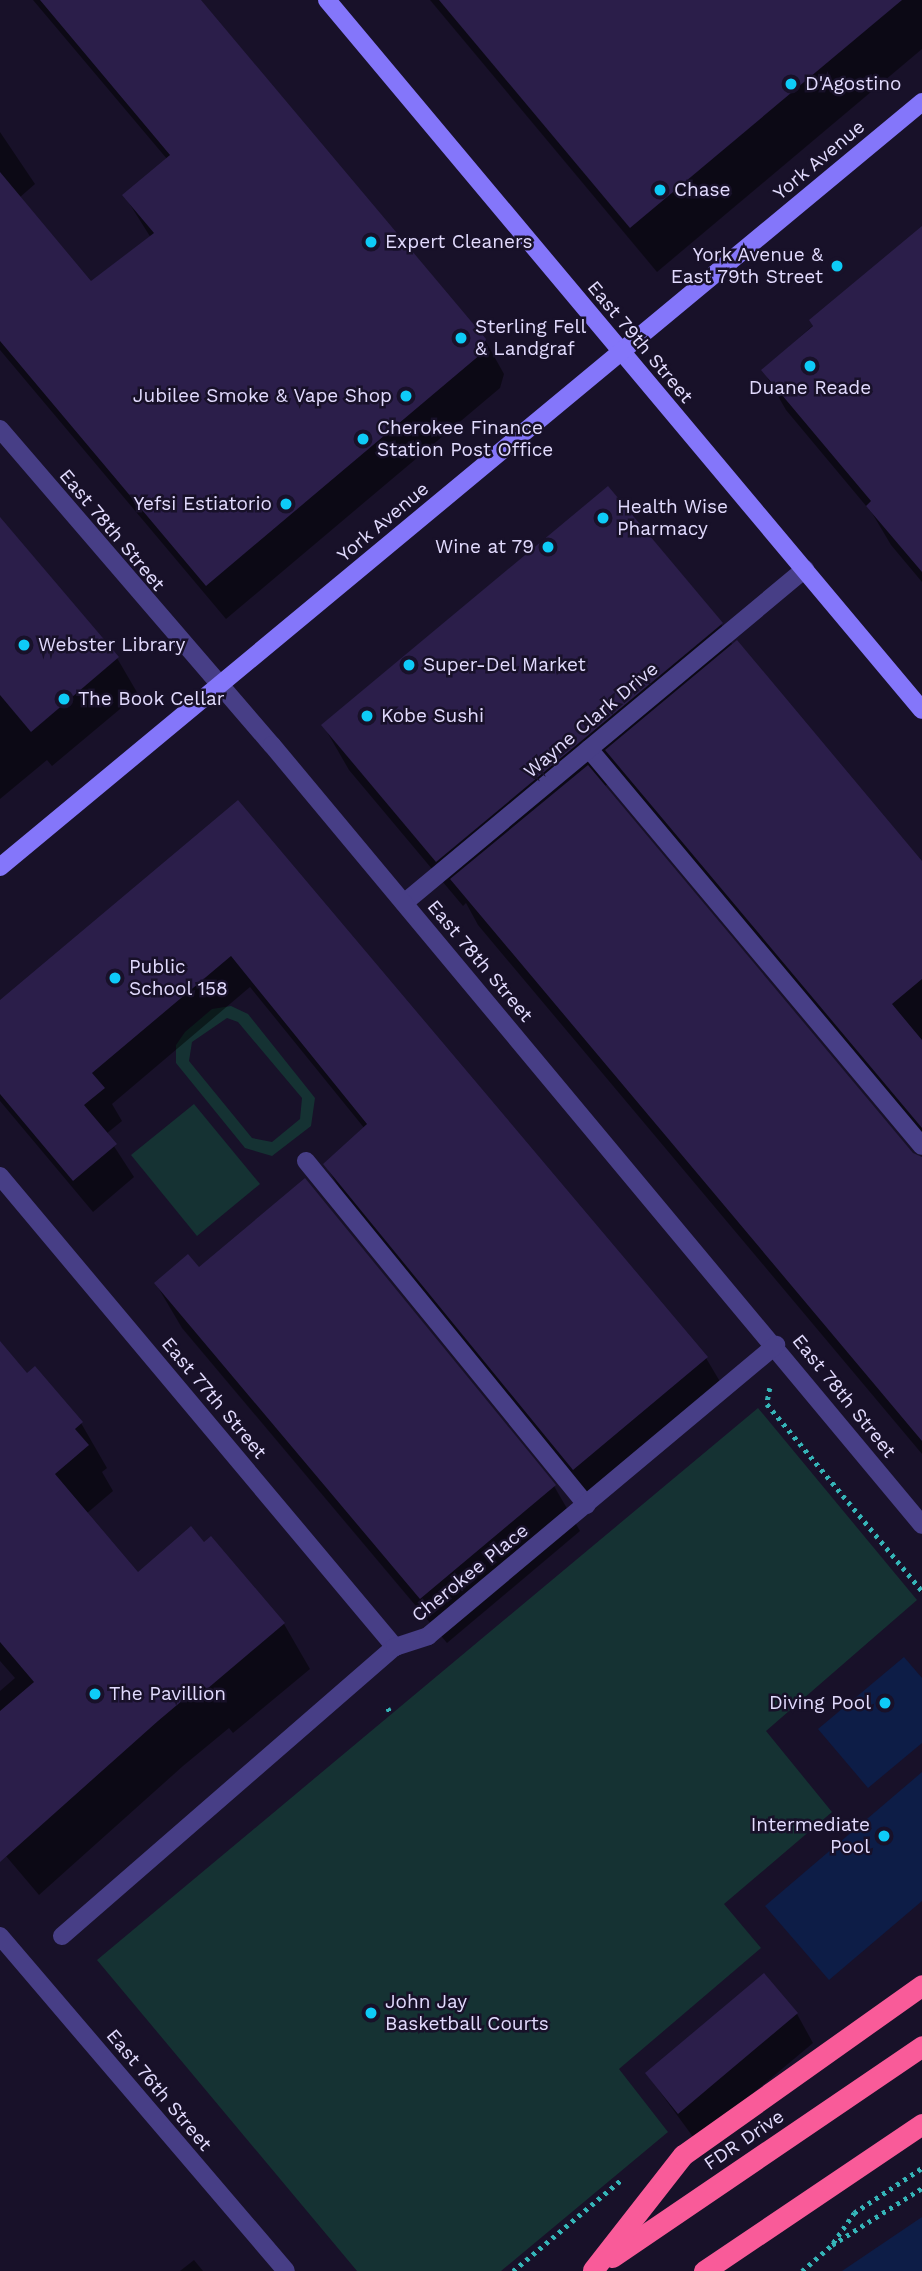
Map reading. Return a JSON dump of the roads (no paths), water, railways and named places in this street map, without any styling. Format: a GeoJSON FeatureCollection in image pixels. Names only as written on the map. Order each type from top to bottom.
{"type":"FeatureCollection","features":[{"type":"Feature","properties":{"kind":"highway"},"geometry":{"type":"LineString","coordinates":[[593,2270],[683,2155],[922,1985]]}},
{"type":"Feature","properties":{"kind":"highway","name":"FDR Drive"},"geometry":{"type":"LineString","coordinates":[[593,2270],[922,2046]]}},
{"type":"Feature","properties":{"kind":"highway"},"geometry":{"type":"LineString","coordinates":[[704,2271],[922,2124]]}},
{"type":"Feature","properties":{"kind":"main road","name":"East 79th Street"},"geometry":{"type":"LineString","coordinates":[[327,0],[922,710]]}},
{"type":"Feature","properties":{"kind":"main road","name":"York Avenue"},"geometry":{"type":"LineString","coordinates":[[0,867],[922,102]]}},
{"type":"Feature","properties":{"kind":"street","name":"East 78th Street"},"geometry":{"type":"LineString","coordinates":[[0,429],[776,1345],[922,1525]]}},
{"type":"Feature","properties":{"kind":"street","name":"Wayne Clark Drive"},"geometry":{"type":"LineString","coordinates":[[404,903],[805,569]]}},
{"type":"Feature","properties":{"kind":"street"},"geometry":{"type":"LineString","coordinates":[[589,749],[922,1146]]}},
{"type":"Feature","properties":{"kind":"street"},"geometry":{"type":"LineString","coordinates":[[306,1160],[587,1505]]}},
{"type":"Feature","properties":{"kind":"street","name":"East 77th Street"},"geometry":{"type":"LineString","coordinates":[[0,1176],[395,1647]]}},
{"type":"Feature","properties":{"kind":"street","name":"Cherokee Place"},"geometry":{"type":"LineString","coordinates":[[62,1936],[395,1647],[428,1636],[776,1345]]}},
{"type":"Feature","properties":{"kind":"street","name":"East 76th Street"},"geometry":{"type":"LineString","coordinates":[[0,1936],[286,2271]]}},
{"type":"Feature","properties":{"kind":"water","name":"Diving Pool"},"geometry":{"type":"Polygon","coordinates":[[[904,1657],[922,1678],[922,1743],[868,1788],[818,1729],[904,1657]]]}},
{"type":"Feature","properties":{"kind":"water","name":"Intermediate Pool"},"geometry":{"type":"Polygon","coordinates":[[[922,1772],[922,1901],[829,1980],[765,1906],[922,1772]]]}},
{"type":"Feature","properties":{"kind":"water"},"geometry":{"type":"Polygon","coordinates":[[[922,2217],[922,2271],[842,2271],[922,2217]]]}},
{"type":"Feature","properties":{"kind":"place","name":"D'Agostino"},"geometry":{"type":"Point","coordinates":[791,84]}},
{"type":"Feature","properties":{"kind":"place","name":"Chase"},"geometry":{"type":"Point","coordinates":[660,190]}},
{"type":"Feature","properties":{"kind":"place","name":"Expert Cleaners"},"geometry":{"type":"Point","coordinates":[371,242]}},
{"type":"Feature","properties":{"kind":"place","name":"York Avenue & East 79th Street"},"geometry":{"type":"Point","coordinates":[837,266]}},
{"type":"Feature","properties":{"kind":"place","name":"Sterling Fell & Landgraf"},"geometry":{"type":"Point","coordinates":[461,338]}},
{"type":"Feature","properties":{"kind":"place","name":"Duane Reade"},"geometry":{"type":"Point","coordinates":[810,366]}},
{"type":"Feature","properties":{"kind":"place","name":"Jubilee Smoke & Vape Shop"},"geometry":{"type":"Point","coordinates":[406,396]}},
{"type":"Feature","properties":{"kind":"place","name":"Cherokee Finance Station Post Office"},"geometry":{"type":"Point","coordinates":[363,439]}},
{"type":"Feature","properties":{"kind":"place","name":"Yefsi Estiatorio"},"geometry":{"type":"Point","coordinates":[286,504]}},
{"type":"Feature","properties":{"kind":"place","name":"Health Wise Pharmacy"},"geometry":{"type":"Point","coordinates":[603,518]}},
{"type":"Feature","properties":{"kind":"place","name":"Wine at 79"},"geometry":{"type":"Point","coordinates":[548,547]}},
{"type":"Feature","properties":{"kind":"place","name":"Webster Library"},"geometry":{"type":"Point","coordinates":[24,645]}},
{"type":"Feature","properties":{"kind":"place","name":"Super-Del Market"},"geometry":{"type":"Point","coordinates":[409,665]}},
{"type":"Feature","properties":{"kind":"place","name":"The Book Cellar"},"geometry":{"type":"Point","coordinates":[64,699]}},
{"type":"Feature","properties":{"kind":"place","name":"Kobe Sushi"},"geometry":{"type":"Point","coordinates":[367,716]}},
{"type":"Feature","properties":{"kind":"place","name":"Public School 158"},"geometry":{"type":"Point","coordinates":[115,978]}},
{"type":"Feature","properties":{"kind":"place","name":"The Pavillion"},"geometry":{"type":"Point","coordinates":[95,1694]}},
{"type":"Feature","properties":{"kind":"place","name":"Diving Pool"},"geometry":{"type":"Point","coordinates":[885,1703]}},
{"type":"Feature","properties":{"kind":"place","name":"Intermediate Pool"},"geometry":{"type":"Point","coordinates":[884,1836]}},
{"type":"Feature","properties":{"kind":"place","name":"John Jay Basketball Courts"},"geometry":{"type":"Point","coordinates":[371,2013]}}]}
